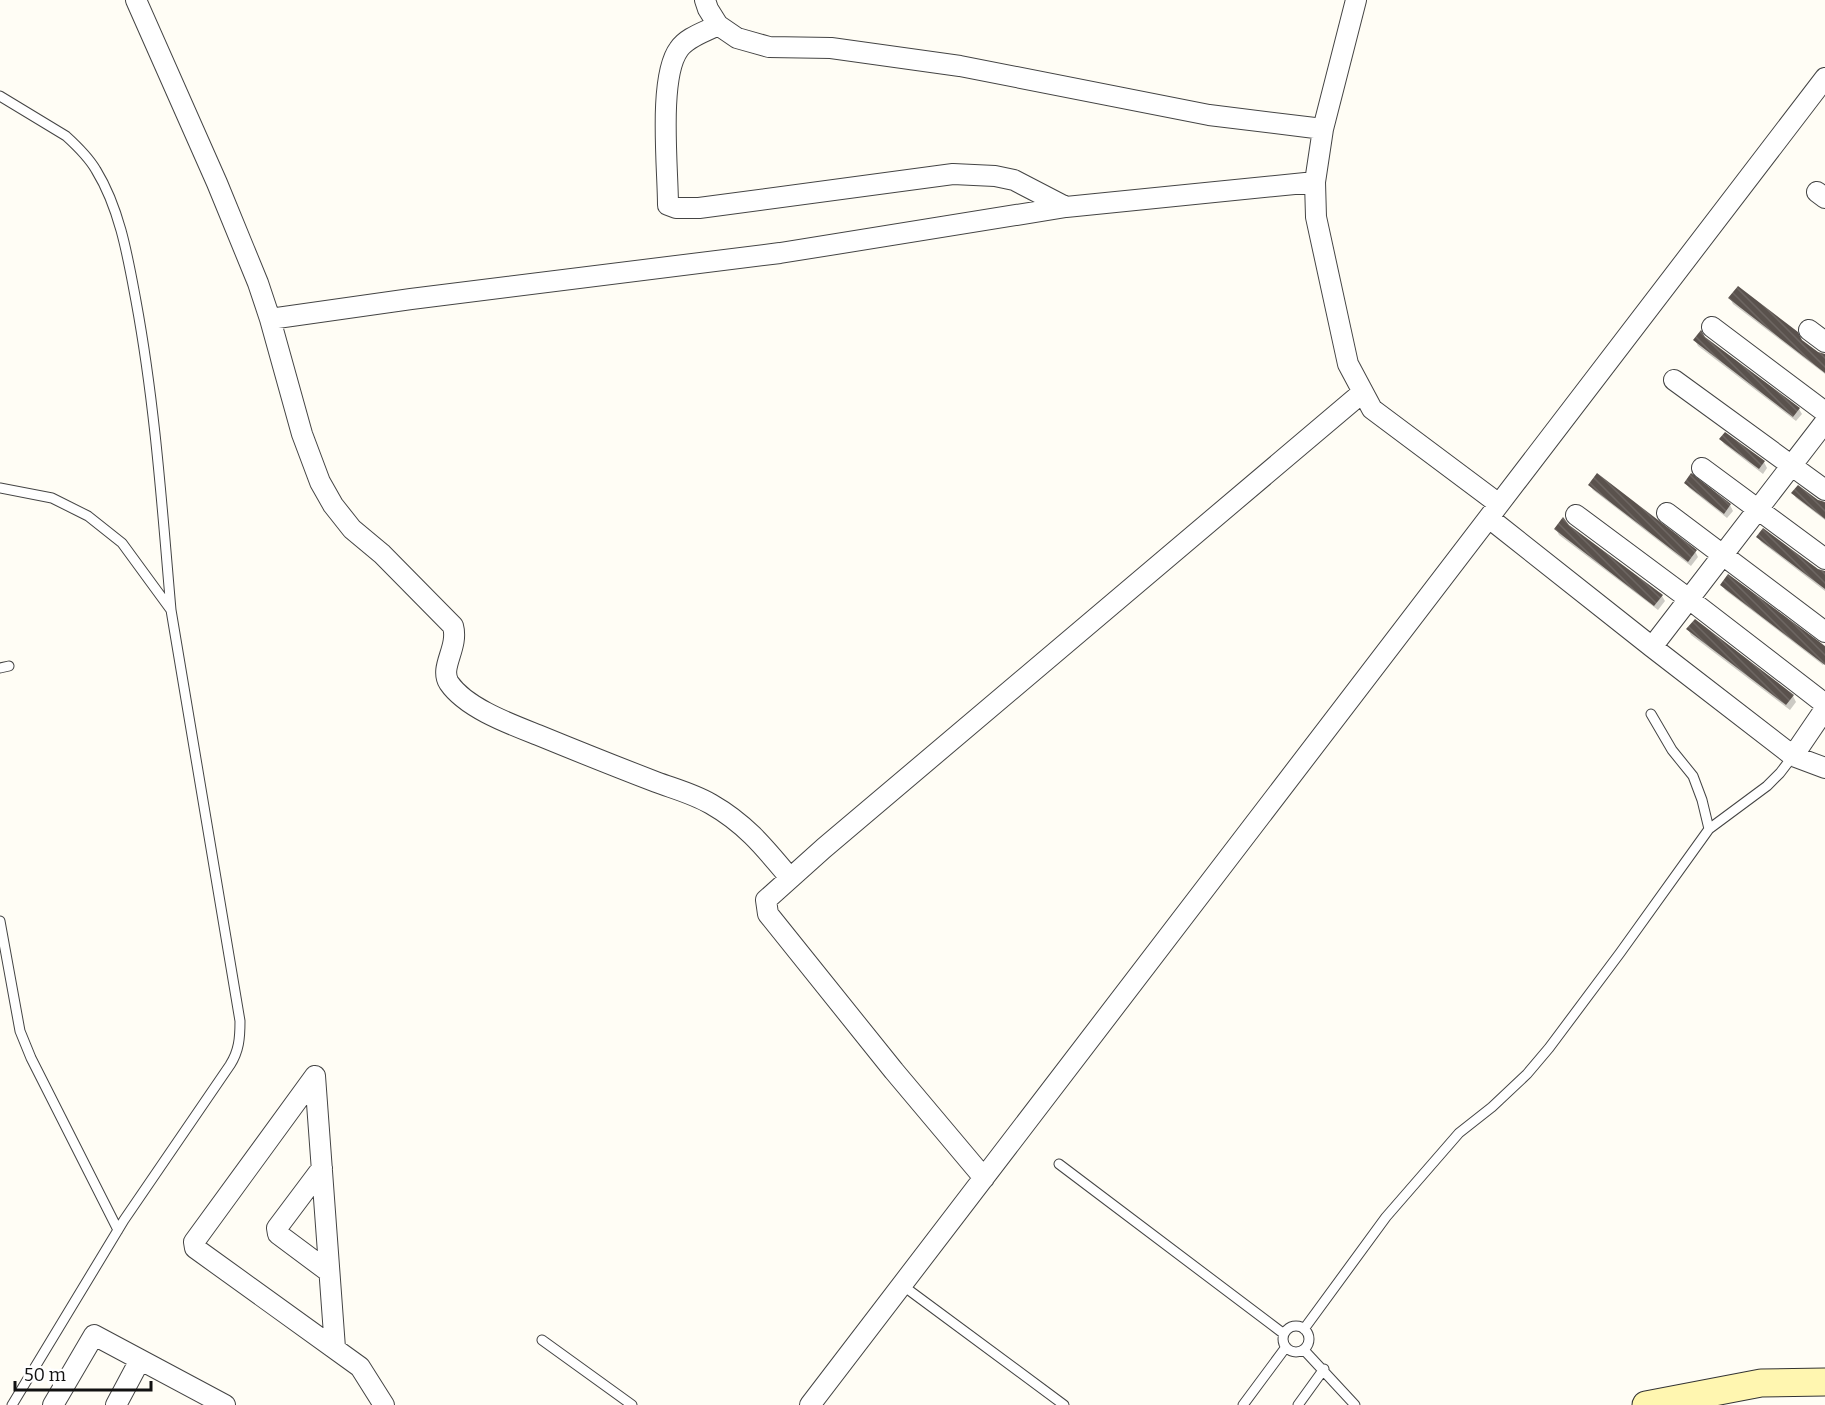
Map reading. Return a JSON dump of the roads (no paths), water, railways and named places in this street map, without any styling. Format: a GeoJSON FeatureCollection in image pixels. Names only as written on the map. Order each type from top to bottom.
{"type":"FeatureCollection","features":[{"type":"Feature","properties":{"kind":"street"},"geometry":{"type":"LineString","coordinates":[[135,0],[217,183],[258,283],[302,434],[320,482],[333,506],[352,529],[382,554],[453,626],[456,637],[445,671],[448,681],[463,698],[507,723],[658,783],[690,793],[713,805],[751,831],[790,878]]}},
{"type":"Feature","properties":{"kind":"street"},"geometry":{"type":"LineString","coordinates":[[705,0],[718,26],[737,38],[769,47],[831,48],[960,66],[1209,115],[1323,129]]}},
{"type":"Feature","properties":{"kind":"street"},"geometry":{"type":"LineString","coordinates":[[1356,0],[1323,129],[1315,182],[1316,217],[1348,364],[1372,409],[1652,647],[1793,756],[1825,768]]}},
{"type":"Feature","properties":{"kind":"street"},"geometry":{"type":"LineString","coordinates":[[718,26],[691,39],[679,49],[670,68],[667,107],[668,205],[676,208],[699,208],[952,174],[995,176],[1014,180],[1028,185],[1066,207]]}},
{"type":"Feature","properties":{"kind":"street"},"geometry":{"type":"LineString","coordinates":[[810,1405],[1825,78]]}},
{"type":"Feature","properties":{"kind":"street"},"geometry":{"type":"LineString","coordinates":[[270,318],[780,253],[1066,207],[1315,182]]}},
{"type":"Feature","properties":{"kind":"street"},"geometry":{"type":"LineString","coordinates":[[1712,327],[1825,412]]}},
{"type":"Feature","properties":{"kind":"street"},"geometry":{"type":"LineString","coordinates":[[1674,380],[1793,464],[1825,490]]}},
{"type":"Feature","properties":{"kind":"street"},"geometry":{"type":"LineString","coordinates":[[984,1178],[768,914],[766,900],[1363,392]]}},
{"type":"Feature","properties":{"kind":"street"},"geometry":{"type":"LineString","coordinates":[[1652,647],[1825,422]]}},
{"type":"Feature","properties":{"kind":"street"},"geometry":{"type":"LineString","coordinates":[[1702,468],[1825,559]]}},
{"type":"Feature","properties":{"kind":"street"},"geometry":{"type":"LineString","coordinates":[[1667,513],[1825,632]]}},
{"type":"Feature","properties":{"kind":"street"},"geometry":{"type":"LineString","coordinates":[[1576,515],[1689,599],[1825,706],[1793,756]]}},
{"type":"Feature","properties":{"kind":"street"},"geometry":{"type":"LineString","coordinates":[[335,1348],[315,1076],[194,1242],[195,1248],[360,1366],[384,1405]]}},
{"type":"Feature","properties":{"kind":"street"},"geometry":{"type":"LineString","coordinates":[[321,1168],[277,1228],[278,1234],[329,1272]]}},
{"type":"Feature","properties":{"kind":"street"},"geometry":{"type":"LineString","coordinates":[[53,1405],[94,1335],[216,1403]]}},
{"type":"Feature","properties":{"kind":"street"},"geometry":{"type":"LineString","coordinates":[[116,1405],[140,1360]]}},
{"type":"Feature","properties":{"kind":"street"},"geometry":{"type":"LineString","coordinates":[[1646,1405],[1761,1383],[1825,1382]]}},
{"type":"Feature","properties":{"kind":"lane"},"geometry":{"type":"LineString","coordinates":[[0,96],[74,143],[96,170],[118,220],[132,279],[152,396],[171,610],[240,1021],[240,1041],[230,1065],[118,1230],[12,1405]]}},
{"type":"Feature","properties":{"kind":"lane"},"geometry":{"type":"LineString","coordinates":[[0,488],[52,498],[88,516],[122,543],[171,610]]}},
{"type":"Feature","properties":{"kind":"lane"},"geometry":{"type":"LineString","coordinates":[[1651,714],[1672,750],[1693,776],[1709,829]]}},
{"type":"Feature","properties":{"kind":"lane"},"geometry":{"type":"LineString","coordinates":[[1304,1329],[1386,1217],[1459,1132],[1492,1107],[1527,1074],[1549,1048],[1620,954],[1709,829],[1767,786],[1793,756]]}},
{"type":"Feature","properties":{"kind":"lane"},"geometry":{"type":"LineString","coordinates":[[0,921],[20,1031],[31,1058],[118,1230]]}},
{"type":"Feature","properties":{"kind":"lane"},"geometry":{"type":"LineString","coordinates":[[1059,1164],[1284,1334]]}},
{"type":"Feature","properties":{"kind":"lane"},"geometry":{"type":"LineString","coordinates":[[902,1285],[1064,1405]]}},
{"type":"Feature","properties":{"kind":"lane"},"geometry":{"type":"LineString","coordinates":[[1295,1326],[1304,1329],[1309,1338],[1308,1344],[1304,1350],[1291,1351],[1283,1340],[1284,1334],[1295,1326]]}},
{"type":"Feature","properties":{"kind":"lane"},"geometry":{"type":"LineString","coordinates":[[542,1340],[632,1405]]}},
{"type":"Feature","properties":{"kind":"lane"},"geometry":{"type":"LineString","coordinates":[[1243,1405],[1286,1347]]}},
{"type":"Feature","properties":{"kind":"lane"},"geometry":{"type":"LineString","coordinates":[[1304,1350],[1355,1405]]}},
{"type":"Feature","properties":{"kind":"lane"},"geometry":{"type":"LineString","coordinates":[[1298,1405],[1324,1369]]}}]}
